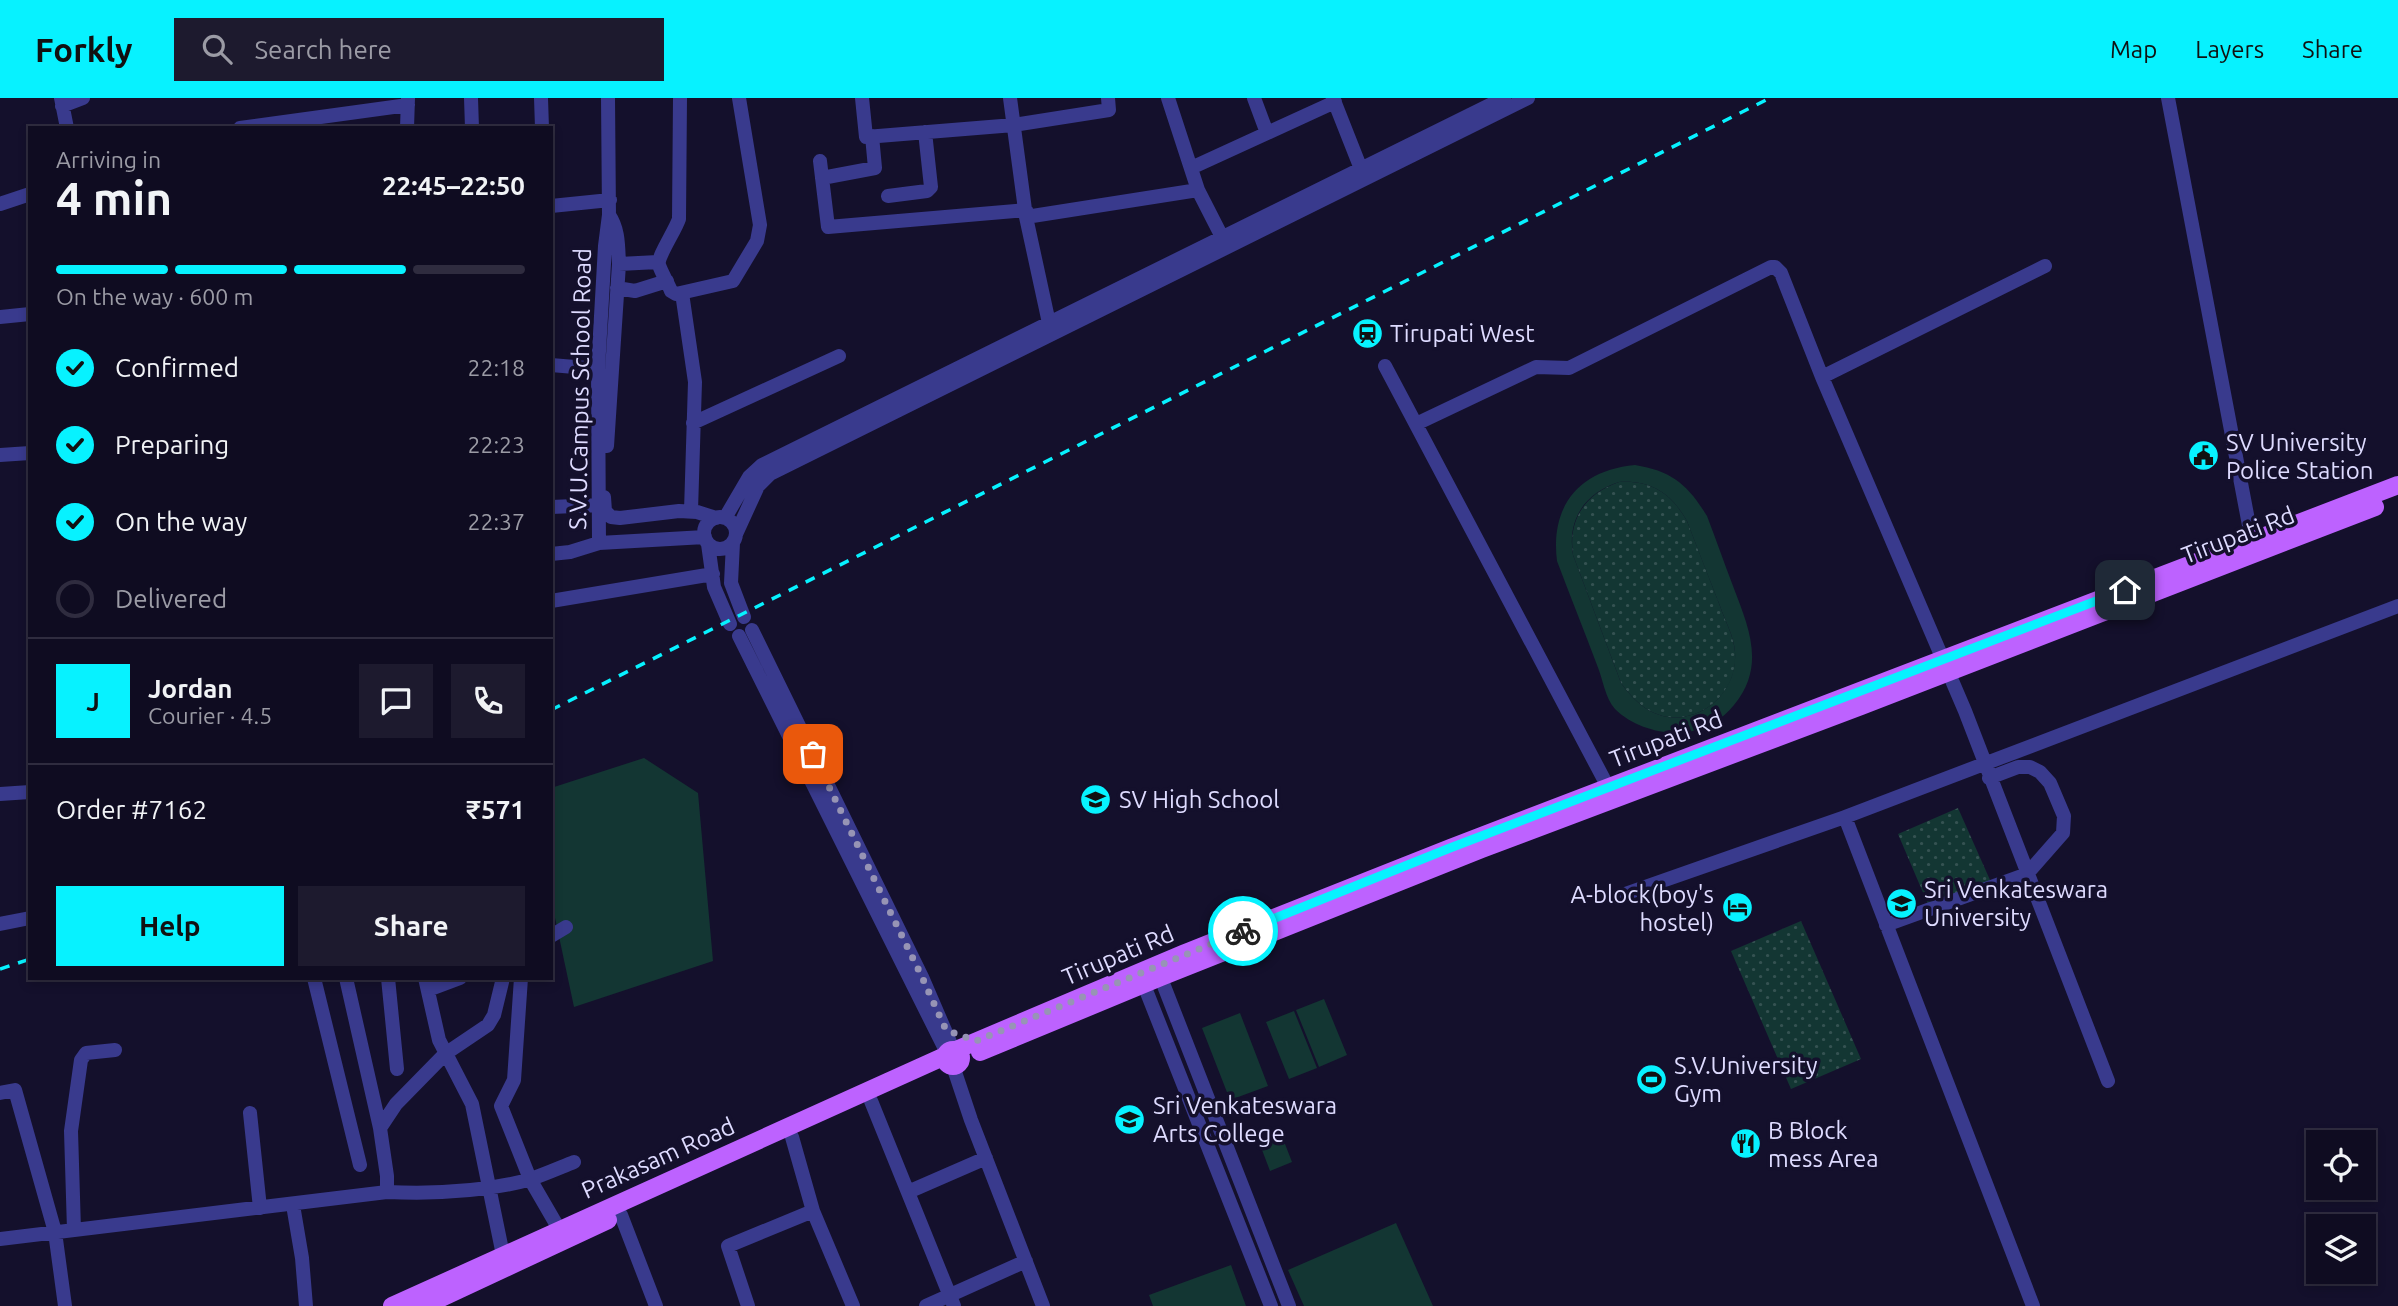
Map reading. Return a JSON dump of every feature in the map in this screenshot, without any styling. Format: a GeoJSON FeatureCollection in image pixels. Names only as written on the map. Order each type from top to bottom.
{"type":"FeatureCollection","features":[{"type":"Feature","properties":{"kind":"main road","name":"Tirupati Rd"},"geometry":{"type":"LineString","coordinates":[[952,1057],[1480,843],[2254,547],[2398,485]]}},
{"type":"Feature","properties":{"kind":"main road","name":"Tirupati Rd"},"geometry":{"type":"LineString","coordinates":[[2254,547],[2398,498]]}},
{"type":"Feature","properties":{"kind":"main road","name":"Tirupati Rd"},"geometry":{"type":"LineString","coordinates":[[1480,843],[1608,787],[1947,666]]}},
{"type":"Feature","properties":{"kind":"main road","name":"Tirupati Rd"},"geometry":{"type":"LineString","coordinates":[[952,1057],[976,1041],[1141,979]]}},
{"type":"Feature","properties":{"kind":"main road","name":"Prakasam Road"},"geometry":{"type":"LineString","coordinates":[[424,1306],[871,1101],[952,1057]]}},
{"type":"Feature","properties":{"kind":"main road","name":"Prakasam Road"},"geometry":{"type":"LineString","coordinates":[[393,1306],[559,1229],[952,1057]]}},
{"type":"Feature","properties":{"kind":"street"},"geometry":{"type":"LineString","coordinates":[[67,126],[62,102],[83,98]]}},
{"type":"Feature","properties":{"kind":"street"},"geometry":{"type":"LineString","coordinates":[[471,98],[472,126]]}},
{"type":"Feature","properties":{"kind":"street"},"geometry":{"type":"LineString","coordinates":[[541,98],[542,126]]}},
{"type":"Feature","properties":{"kind":"street","name":"S.V.U.Campus School Road"},"geometry":{"type":"LineString","coordinates":[[608,98],[609,208],[598,369],[599,543],[707,540]]}},
{"type":"Feature","properties":{"kind":"street"},"geometry":{"type":"LineString","coordinates":[[680,98],[678,219],[676,229],[659,257],[673,293],[733,281],[759,236],[760,225],[739,98]]}},
{"type":"Feature","properties":{"kind":"street"},"geometry":{"type":"LineString","coordinates":[[862,98],[866,137],[1014,125],[1109,110],[1108,98]]}},
{"type":"Feature","properties":{"kind":"street"},"geometry":{"type":"LineString","coordinates":[[1010,98],[1026,214],[1049,323]]}},
{"type":"Feature","properties":{"kind":"street"},"geometry":{"type":"LineString","coordinates":[[1168,98],[1198,190],[1222,237]]}},
{"type":"Feature","properties":{"kind":"street"},"geometry":{"type":"LineString","coordinates":[[1254,98],[1267,133]]}},
{"type":"Feature","properties":{"kind":"street"},"geometry":{"type":"LineString","coordinates":[[1043,1306],[986,1158],[952,1057],[946,1030],[922,977],[715,587],[707,540],[708,524],[720,518],[749,477],[762,465],[1504,98]]}},
{"type":"Feature","properties":{"kind":"street"},"geometry":{"type":"LineString","coordinates":[[707,540],[721,549],[735,538],[758,486],[769,474],[1528,98]]}},
{"type":"Feature","properties":{"kind":"street"},"geometry":{"type":"LineString","coordinates":[[2168,98],[2254,547]]}},
{"type":"Feature","properties":{"kind":"street"},"geometry":{"type":"LineString","coordinates":[[1191,168],[1334,100],[1360,169]]}},
{"type":"Feature","properties":{"kind":"street"},"geometry":{"type":"LineString","coordinates":[[270,126],[315,123],[408,102],[407,126]]}},
{"type":"Feature","properties":{"kind":"street"},"geometry":{"type":"LineString","coordinates":[[888,196],[927,191],[931,187],[925,132]]}},
{"type":"Feature","properties":{"kind":"street"},"geometry":{"type":"LineString","coordinates":[[822,178],[875,168],[873,136]]}},
{"type":"Feature","properties":{"kind":"street"},"geometry":{"type":"LineString","coordinates":[[820,161],[828,227],[1026,214],[1198,190]]}},
{"type":"Feature","properties":{"kind":"street"},"geometry":{"type":"LineString","coordinates":[[0,204],[28,195]]}},
{"type":"Feature","properties":{"kind":"street"},"geometry":{"type":"LineString","coordinates":[[553,206],[609,208]]}},
{"type":"Feature","properties":{"kind":"street","name":"S.V.U.Campus School Road"},"geometry":{"type":"LineString","coordinates":[[609,208],[618,239],[619,264],[603,501],[605,511],[611,517],[620,518],[691,511],[720,518]]}},
{"type":"Feature","properties":{"kind":"street"},"geometry":{"type":"LineString","coordinates":[[619,264],[659,262]]}},
{"type":"Feature","properties":{"kind":"street"},"geometry":{"type":"LineString","coordinates":[[1416,424],[1536,367],[1569,368],[1775,267],[1781,273],[1822,377],[1947,666],[2108,1081]]}},
{"type":"Feature","properties":{"kind":"street"},"geometry":{"type":"LineString","coordinates":[[1822,377],[2045,267]]}},
{"type":"Feature","properties":{"kind":"street"},"geometry":{"type":"LineString","coordinates":[[617,288],[635,291],[667,281]]}},
{"type":"Feature","properties":{"kind":"street"},"geometry":{"type":"LineString","coordinates":[[682,293],[695,382],[691,511]]}},
{"type":"Feature","properties":{"kind":"street"},"geometry":{"type":"LineString","coordinates":[[0,317],[28,314]]}},
{"type":"Feature","properties":{"kind":"street"},"geometry":{"type":"LineString","coordinates":[[693,423],[839,356]]}},
{"type":"Feature","properties":{"kind":"street"},"geometry":{"type":"LineString","coordinates":[[553,365],[598,369]]}},
{"type":"Feature","properties":{"kind":"street"},"geometry":{"type":"LineString","coordinates":[[1385,366],[1608,787]]}},
{"type":"Feature","properties":{"kind":"street"},"geometry":{"type":"LineString","coordinates":[[0,455],[28,453]]}},
{"type":"Feature","properties":{"kind":"street"},"geometry":{"type":"LineString","coordinates":[[553,507],[599,505]]}},
{"type":"Feature","properties":{"kind":"street"},"geometry":{"type":"LineString","coordinates":[[720,518],[734,524],[731,583],[744,617]]}},
{"type":"Feature","properties":{"kind":"street"},"geometry":{"type":"LineString","coordinates":[[553,554],[570,552],[599,543]]}},
{"type":"Feature","properties":{"kind":"street"},"geometry":{"type":"LineString","coordinates":[[553,601],[713,574]]}},
{"type":"Feature","properties":{"kind":"street"},"geometry":{"type":"LineString","coordinates":[[1625,894],[1845,817],[2398,606]]}},
{"type":"Feature","properties":{"kind":"street"},"geometry":{"type":"LineString","coordinates":[[740,630],[952,1057]]}},
{"type":"Feature","properties":{"kind":"street"},"geometry":{"type":"LineString","coordinates":[[1886,925],[2027,874],[2063,833],[2064,816],[2050,783],[2040,772],[2030,767],[2018,767],[1989,778]]}},
{"type":"Feature","properties":{"kind":"street"},"geometry":{"type":"LineString","coordinates":[[0,794],[28,792]]}},
{"type":"Feature","properties":{"kind":"street"},"geometry":{"type":"LineString","coordinates":[[1845,817],[2033,1306]]}},
{"type":"Feature","properties":{"kind":"street"},"geometry":{"type":"LineString","coordinates":[[0,924],[28,918]]}},
{"type":"Feature","properties":{"kind":"street"},"geometry":{"type":"LineString","coordinates":[[553,935],[566,927]]}},
{"type":"Feature","properties":{"kind":"street"},"geometry":{"type":"LineString","coordinates":[[1159,971],[1289,1306]]}},
{"type":"Feature","properties":{"kind":"street"},"geometry":{"type":"LineString","coordinates":[[1141,979],[1270,1306]]}},
{"type":"Feature","properties":{"kind":"street"},"geometry":{"type":"LineString","coordinates":[[314,980],[360,1165]]}},
{"type":"Feature","properties":{"kind":"street"},"geometry":{"type":"LineString","coordinates":[[346,980],[380,1128],[387,1192]]}},
{"type":"Feature","properties":{"kind":"street"},"geometry":{"type":"LineString","coordinates":[[388,980],[397,1069]]}},
{"type":"Feature","properties":{"kind":"street"},"geometry":{"type":"LineString","coordinates":[[449,980],[427,984],[439,1040],[472,1104],[503,1255]]}},
{"type":"Feature","properties":{"kind":"street"},"geometry":{"type":"LineString","coordinates":[[380,1128],[396,1104],[445,1054],[488,1025],[494,1015],[503,980]]}},
{"type":"Feature","properties":{"kind":"street"},"geometry":{"type":"LineString","coordinates":[[521,980],[514,1080],[501,1106],[530,1179],[559,1229]]}},
{"type":"Feature","properties":{"kind":"street"},"geometry":{"type":"LineString","coordinates":[[946,1030],[976,1041]]}},
{"type":"Feature","properties":{"kind":"street"},"geometry":{"type":"LineString","coordinates":[[75,1230],[71,1131],[81,1060],[86,1053],[115,1050]]}},
{"type":"Feature","properties":{"kind":"street"},"geometry":{"type":"LineString","coordinates":[[0,1093],[15,1090],[55,1232],[65,1306]]}},
{"type":"Feature","properties":{"kind":"street"},"geometry":{"type":"LineString","coordinates":[[871,1101],[953,1301]]}},
{"type":"Feature","properties":{"kind":"street"},"geometry":{"type":"LineString","coordinates":[[250,1113],[260,1209]]}},
{"type":"Feature","properties":{"kind":"street"},"geometry":{"type":"LineString","coordinates":[[792,1137],[813,1211],[853,1306]]}},
{"type":"Feature","properties":{"kind":"street"},"geometry":{"type":"LineString","coordinates":[[908,1192],[986,1158]]}},
{"type":"Feature","properties":{"kind":"street"},"geometry":{"type":"LineString","coordinates":[[0,1239],[387,1192],[489,1188],[530,1179],[574,1162]]}},
{"type":"Feature","properties":{"kind":"street"},"geometry":{"type":"LineString","coordinates":[[293,1205],[303,1258],[306,1306]]}},
{"type":"Feature","properties":{"kind":"street"},"geometry":{"type":"LineString","coordinates":[[748,1306],[728,1246],[813,1211]]}},
{"type":"Feature","properties":{"kind":"street"},"geometry":{"type":"LineString","coordinates":[[621,1214],[656,1306]]}},
{"type":"Feature","properties":{"kind":"street"},"geometry":{"type":"LineString","coordinates":[[926,1306],[953,1301],[1026,1261]]}},
{"type":"Feature","properties":{"kind":"green space"},"geometry":{"type":"Polygon","coordinates":[[[1635,465],[1659,471],[1678,481],[1693,496],[1707,516],[1749,632],[1752,661],[1744,690],[1724,715],[1714,723],[1696,730],[1669,733],[1649,729],[1631,721],[1615,709],[1606,694],[1557,561],[1558,523],[1564,507],[1584,483],[1616,468],[1635,465]],[[1619,482],[1607,487],[1588,500],[1576,519],[1573,530],[1573,555],[1621,683],[1633,698],[1655,714],[1673,718],[1695,714],[1714,703],[1728,685],[1735,664],[1734,646],[1681,511],[1659,490],[1630,482],[1619,482]]]}},
{"type":"Feature","properties":{"kind":"green space"},"geometry":{"type":"Polygon","coordinates":[[[1619,482],[1641,483],[1659,490],[1681,511],[1731,634],[1735,664],[1733,675],[1722,695],[1695,714],[1673,718],[1655,714],[1633,698],[1621,683],[1573,555],[1573,530],[1581,510],[1597,493],[1619,482]]]}},
{"type":"Feature","properties":{"kind":"green space"},"geometry":{"type":"Polygon","coordinates":[[[644,758],[698,793],[713,961],[574,1007],[553,908],[553,787],[644,758]]]}},
{"type":"Feature","properties":{"kind":"green space"},"geometry":{"type":"Polygon","coordinates":[[[1958,808],[1994,889],[1933,916],[1898,834],[1958,808]]]}},
{"type":"Feature","properties":{"kind":"green space"},"geometry":{"type":"Polygon","coordinates":[[[1801,921],[1861,1059],[1791,1089],[1731,951],[1801,921]]]}},
{"type":"Feature","properties":{"kind":"green space"},"geometry":{"type":"Polygon","coordinates":[[[1324,999],[1347,1055],[1319,1067],[1296,1010],[1324,999]]]}},
{"type":"Feature","properties":{"kind":"green space"},"geometry":{"type":"Polygon","coordinates":[[[1294,1011],[1317,1068],[1289,1079],[1266,1022],[1294,1011]]]}},
{"type":"Feature","properties":{"kind":"green space"},"geometry":{"type":"Polygon","coordinates":[[[1240,1013],[1268,1086],[1230,1100],[1202,1028],[1240,1013]]]}},
{"type":"Feature","properties":{"kind":"green space"},"geometry":{"type":"Polygon","coordinates":[[[1278,1126],[1292,1162],[1270,1171],[1256,1134],[1278,1126]]]}},
{"type":"Feature","properties":{"kind":"green space"},"geometry":{"type":"Polygon","coordinates":[[[1396,1223],[1433,1306],[1304,1306],[1288,1270],[1396,1223]]]}},
{"type":"Feature","properties":{"kind":"green space"},"geometry":{"type":"Polygon","coordinates":[[[1231,1265],[1246,1306],[1153,1306],[1149,1295],[1231,1265]]]}},
{"type":"Feature","properties":{"kind":"railway"},"geometry":{"type":"LineString","coordinates":[[553,709],[1770,98]]}},
{"type":"Feature","properties":{"kind":"railway"},"geometry":{"type":"LineString","coordinates":[[0,969],[28,960]]}},
{"type":"Feature","properties":{"kind":"way so far"},"geometry":{"type":"LineString","coordinates":[[813,754],[946,1030],[976,1041],[1243,931]]}},
{"type":"Feature","properties":{"kind":"place","name":"Tirupati West"},"geometry":{"type":"Point","coordinates":[1367,333]}},
{"type":"Feature","properties":{"kind":"place","name":"SV University Police Station"},"geometry":{"type":"Point","coordinates":[2203,456]}},
{"type":"Feature","properties":{"kind":"place","name":"SV High School"},"geometry":{"type":"Point","coordinates":[1096,799]}},
{"type":"Feature","properties":{"kind":"place","name":"Sri Venkateswara University"},"geometry":{"type":"Point","coordinates":[1901,903]}},
{"type":"Feature","properties":{"kind":"place","name":"A-block(boy's hostel)"},"geometry":{"type":"Point","coordinates":[1737,908]}},
{"type":"Feature","properties":{"kind":"place","name":"S.V.University Gym"},"geometry":{"type":"Point","coordinates":[1651,1079]}},
{"type":"Feature","properties":{"kind":"place","name":"Sri Venkateswara Arts College"},"geometry":{"type":"Point","coordinates":[1130,1119]}},
{"type":"Feature","properties":{"kind":"place","name":"B Block mess Area"},"geometry":{"type":"Point","coordinates":[1745,1144]}},
{"type":"Feature","properties":{"kind":"route"},"geometry":{"type":"LineString","coordinates":[[1243,931],[1450,848],[2125,590]]}}]}
